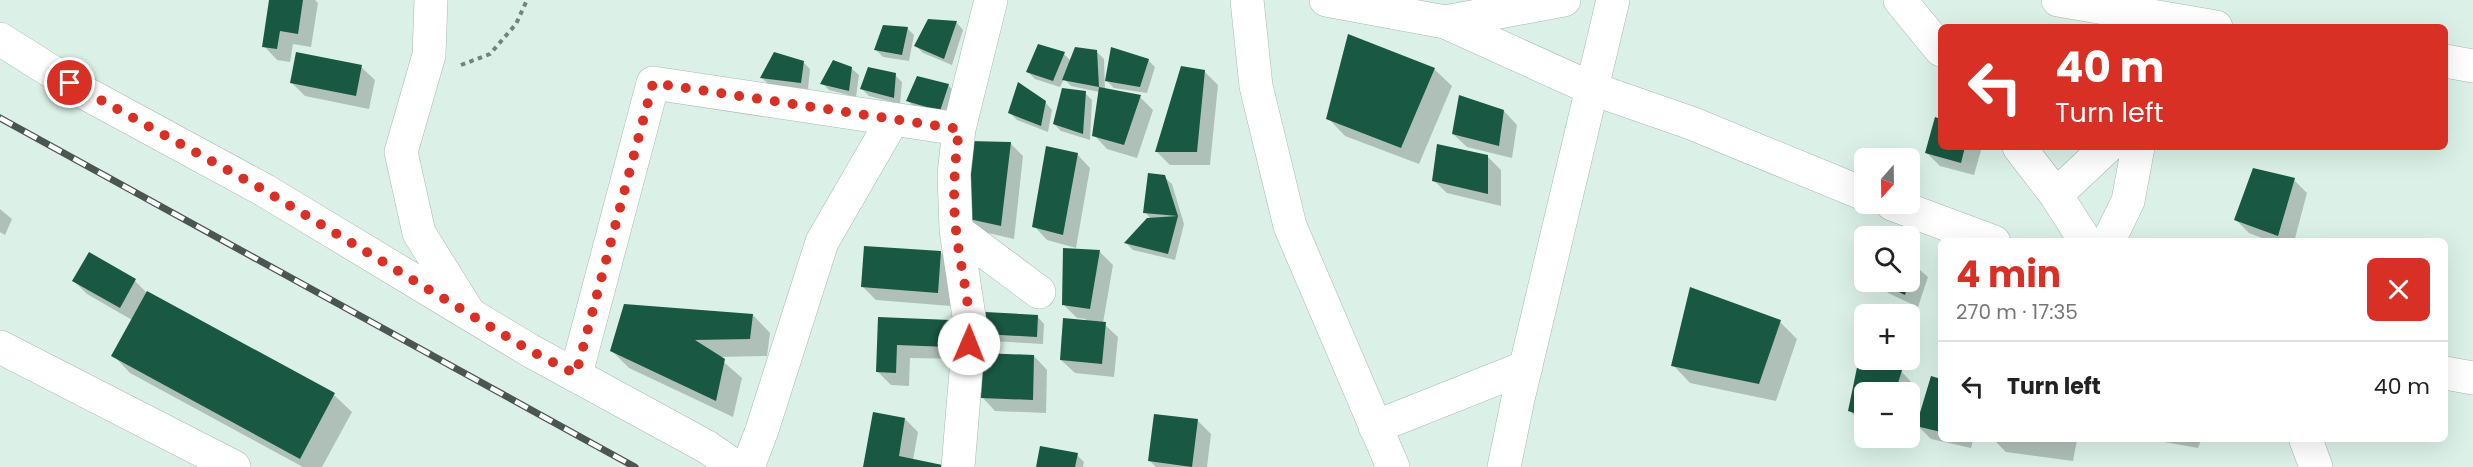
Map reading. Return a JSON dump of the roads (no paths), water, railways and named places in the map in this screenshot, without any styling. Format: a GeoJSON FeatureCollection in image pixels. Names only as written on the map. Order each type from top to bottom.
{"type":"FeatureCollection","features":[{"type":"Feature","properties":{"kind":"street"},"geometry":{"type":"LineString","coordinates":[[431,0],[429,55],[401,152],[419,233],[470,314]]}},
{"type":"Feature","properties":{"kind":"street"},"geometry":{"type":"LineString","coordinates":[[958,467],[970,323],[956,230],[954,174],[959,129],[991,0]]}},
{"type":"Feature","properties":{"kind":"street"},"geometry":{"type":"LineString","coordinates":[[1247,0],[1256,86],[1290,226],[1393,467]]}},
{"type":"Feature","properties":{"kind":"street"},"geometry":{"type":"LineString","coordinates":[[1326,0],[1445,22],[1593,88],[1691,123],[1854,190]]}},
{"type":"Feature","properties":{"kind":"street"},"geometry":{"type":"LineString","coordinates":[[1445,22],[1564,0]]}},
{"type":"Feature","properties":{"kind":"street"},"geometry":{"type":"LineString","coordinates":[[1504,467],[1612,0]]}},
{"type":"Feature","properties":{"kind":"street"},"geometry":{"type":"LineString","coordinates":[[1900,0],[1938,46]]}},
{"type":"Feature","properties":{"kind":"street"},"geometry":{"type":"LineString","coordinates":[[2058,0],[2131,19],[2176,24]]}},
{"type":"Feature","properties":{"kind":"street"},"geometry":{"type":"LineString","coordinates":[[0,39],[87,94],[264,190],[470,314],[707,447],[736,467]]}},
{"type":"Feature","properties":{"kind":"street"},"geometry":{"type":"LineString","coordinates":[[2448,62],[2473,66]]}},
{"type":"Feature","properties":{"kind":"street"},"geometry":{"type":"LineString","coordinates":[[576,374],[653,83],[959,129]]}},
{"type":"Feature","properties":{"kind":"street"},"geometry":{"type":"LineString","coordinates":[[748,467],[822,242],[893,119]]}},
{"type":"Feature","properties":{"kind":"street"},"geometry":{"type":"LineString","coordinates":[[2021,150],[2056,195],[2083,238]]}},
{"type":"Feature","properties":{"kind":"street"},"geometry":{"type":"LineString","coordinates":[[2056,195],[2104,150]]}},
{"type":"Feature","properties":{"kind":"street"},"geometry":{"type":"LineString","coordinates":[[2110,238],[2128,201],[2137,150]]}},
{"type":"Feature","properties":{"kind":"street"},"geometry":{"type":"LineString","coordinates":[[1919,214],[1983,238]]}},
{"type":"Feature","properties":{"kind":"street"},"geometry":{"type":"LineString","coordinates":[[956,230],[1039,292]]}},
{"type":"Feature","properties":{"kind":"street"},"geometry":{"type":"LineString","coordinates":[[0,347],[234,467]]}},
{"type":"Feature","properties":{"kind":"street"},"geometry":{"type":"LineString","coordinates":[[1375,427],[1526,367]]}},
{"type":"Feature","properties":{"kind":"street"},"geometry":{"type":"LineString","coordinates":[[2448,374],[2473,378]]}},
{"type":"Feature","properties":{"kind":"street"},"geometry":{"type":"LineString","coordinates":[[2307,442],[2316,467]]}},
{"type":"Feature","properties":{"kind":"railway"},"geometry":{"type":"LineString","coordinates":[[0,118],[635,467]]}}]}
